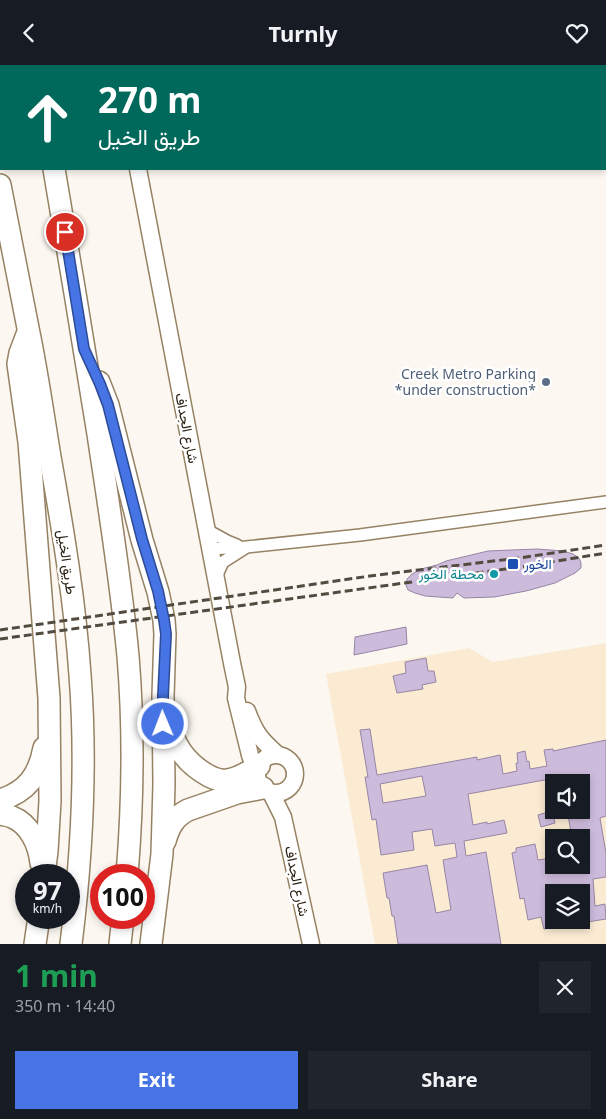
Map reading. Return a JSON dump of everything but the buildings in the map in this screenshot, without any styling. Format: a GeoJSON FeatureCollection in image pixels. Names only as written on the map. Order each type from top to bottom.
{"type":"FeatureCollection","features":[{"type":"Feature","properties":{"kind":"highway"},"geometry":{"type":"LineString","coordinates":[[54,170],[122,595],[132,720],[132,783],[128,864]]}},
{"type":"Feature","properties":{"kind":"highway","name":"طريق الخيل"},"geometry":{"type":"LineString","coordinates":[[0,185],[29,330],[74,607],[80,676],[83,815],[78,885],[71,944]]}},
{"type":"Feature","properties":{"kind":"highway"},"geometry":{"type":"LineString","coordinates":[[29,330],[20,353],[18,368],[29,442],[49,698],[50,801],[45,864]]}},
{"type":"Feature","properties":{"kind":"highway"},"geometry":{"type":"LineString","coordinates":[[84,349],[108,405],[142,539],[158,591],[166,634],[163,696],[164,784],[162,854],[151,944]]}},
{"type":"Feature","properties":{"kind":"highway"},"geometry":{"type":"LineString","coordinates":[[165,664],[171,731],[178,747],[189,761],[204,773],[222,780],[236,778],[259,766]]}},
{"type":"Feature","properties":{"kind":"highway"},"geometry":{"type":"LineString","coordinates":[[0,800],[20,791],[37,773],[42,761],[49,698]]}},
{"type":"Feature","properties":{"kind":"highway"},"geometry":{"type":"LineString","coordinates":[[162,854],[170,827],[182,813],[237,793],[267,790]]}},
{"type":"Feature","properties":{"kind":"highway"},"geometry":{"type":"LineString","coordinates":[[0,814],[13,817],[26,827],[35,839],[42,864]]}},
{"type":"Feature","properties":{"kind":"highway"},"geometry":{"type":"LineString","coordinates":[[35,944],[37,929]]}},
{"type":"Feature","properties":{"kind":"highway"},"geometry":{"type":"LineString","coordinates":[[120,944],[122,929]]}},
{"type":"Feature","properties":{"kind":"street","name":"شارع الجداف"},"geometry":{"type":"LineString","coordinates":[[138,170],[216,577],[236,687],[236,698],[248,751],[251,758],[259,766],[258,780],[267,790],[283,817],[310,944]]}},
{"type":"Feature","properties":{"kind":"street"},"geometry":{"type":"LineString","coordinates":[[211,553],[606,502]]}},
{"type":"Feature","properties":{"kind":"street"},"geometry":{"type":"LineString","coordinates":[[207,530],[227,541],[246,547]]}},
{"type":"Feature","properties":{"kind":"street"},"geometry":{"type":"LineString","coordinates":[[216,577],[223,562],[246,547]]}},
{"type":"Feature","properties":{"kind":"street","name":"شارع الجداف"},"geometry":{"type":"LineString","coordinates":[[236,687],[242,695],[255,730],[262,740],[278,755],[288,758],[296,772],[294,783],[288,790],[283,817]]}},
{"type":"Feature","properties":{"kind":"street"},"geometry":{"type":"LineString","coordinates":[[259,766],[265,759],[278,755]]}},
{"type":"Feature","properties":{"kind":"street"},"geometry":{"type":"LineString","coordinates":[[267,790],[280,793],[288,790]]}},
{"type":"Feature","properties":{"kind":"shaded area"},"geometry":{"type":"Polygon","coordinates":[[[606,643],[606,944],[375,944],[326,674],[469,648],[493,662],[606,643]]]}},
{"type":"Feature","properties":{"kind":"railway"},"geometry":{"type":"LineString","coordinates":[[0,630],[377,575],[519,558],[606,545]]}},
{"type":"Feature","properties":{"kind":"railway"},"geometry":{"type":"LineString","coordinates":[[0,639],[520,567],[606,553]]}},
{"type":"Feature","properties":{"kind":"place","name":"Creek Metro Parking *under construction*"},"geometry":{"type":"Point","coordinates":[546,382]}},
{"type":"Feature","properties":{"kind":"place","name":"الخور"},"geometry":{"type":"Point","coordinates":[513,564]}},
{"type":"Feature","properties":{"kind":"place","name":"محطة الخور"},"geometry":{"type":"Point","coordinates":[494,574]}},
{"type":"Feature","properties":{"kind":"route"},"geometry":{"type":"LineString","coordinates":[[65,232],[84,349],[108,405],[142,539],[162,605],[166,634],[163,724]]}}]}
